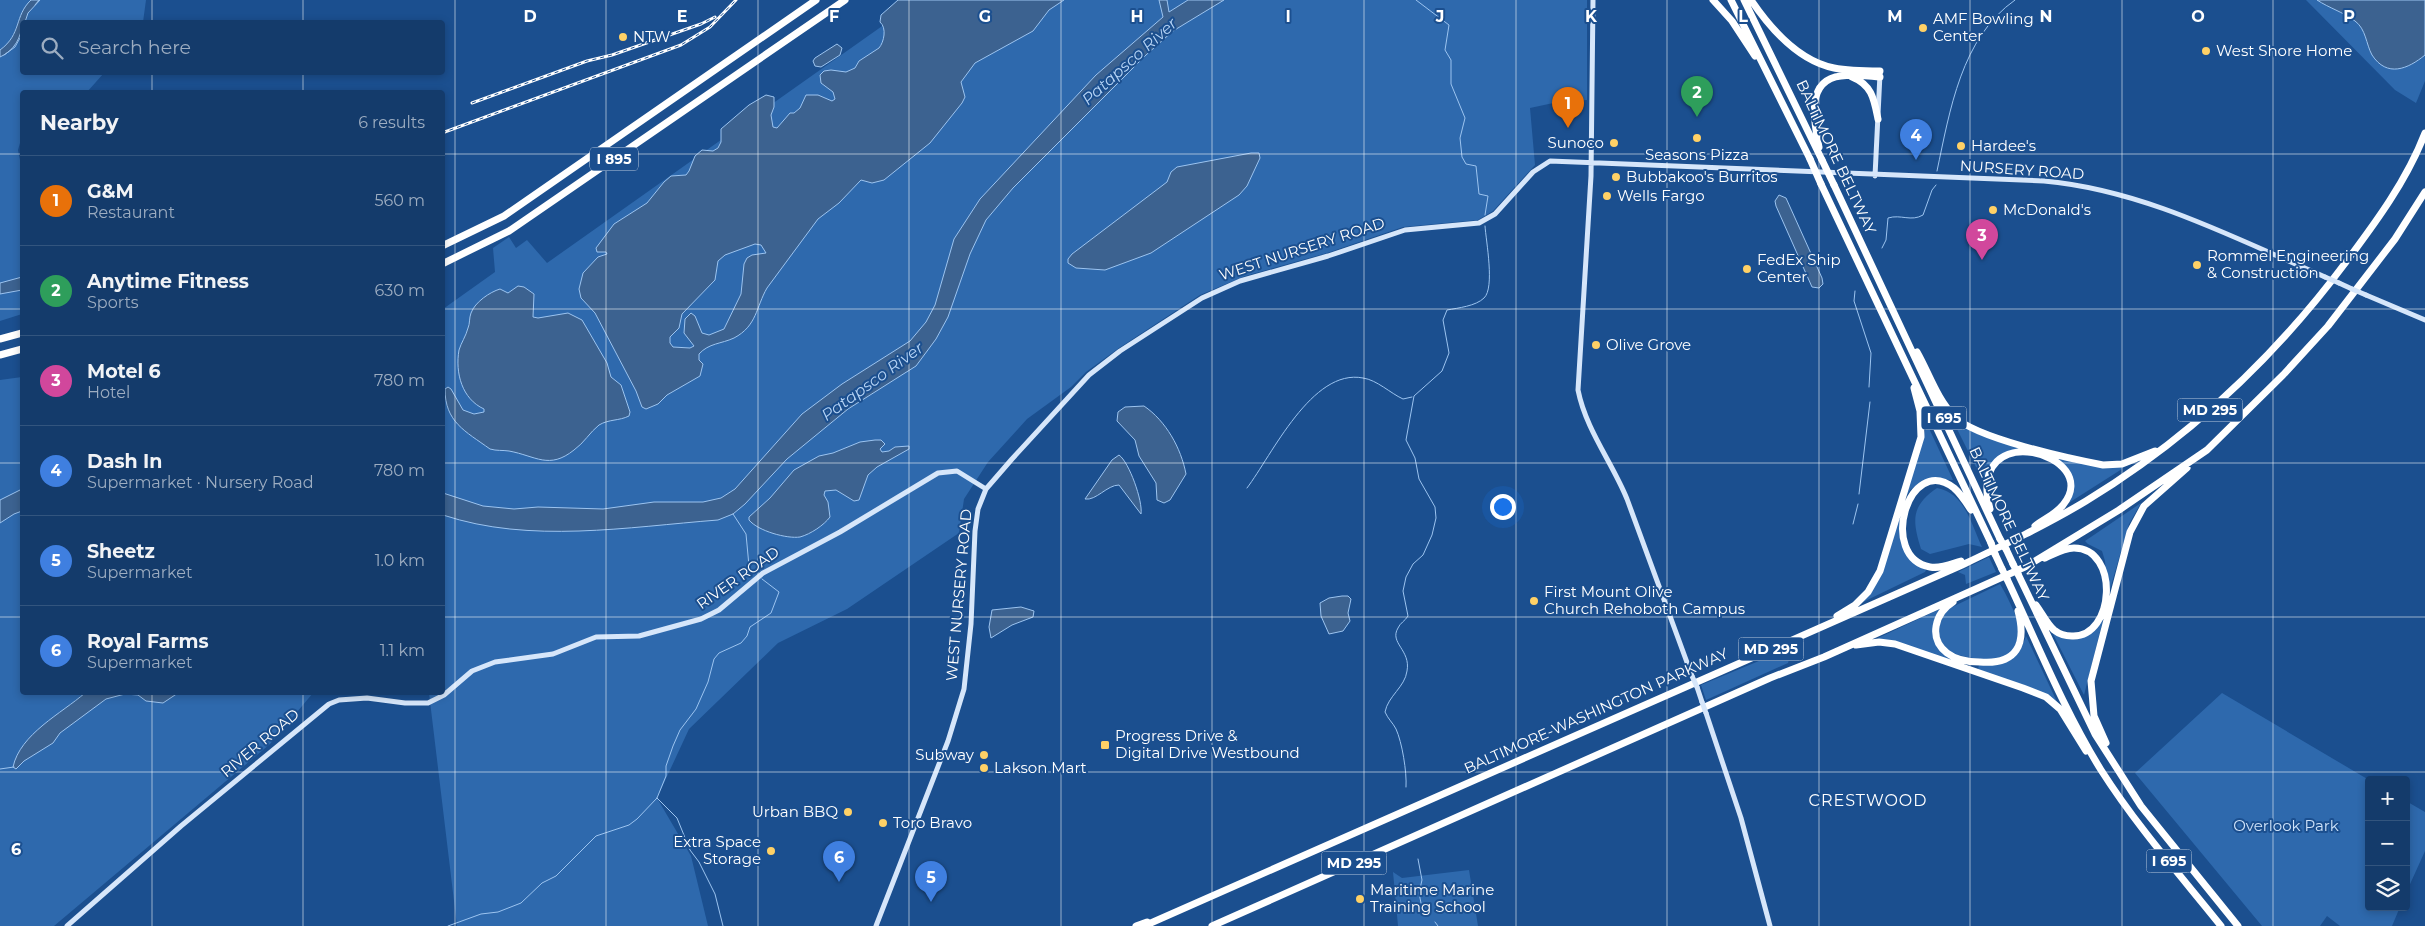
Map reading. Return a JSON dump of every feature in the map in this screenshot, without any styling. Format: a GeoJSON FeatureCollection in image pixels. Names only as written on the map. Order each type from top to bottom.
{"type":"FeatureCollection","features":[{"type":"Feature","properties":{"kind":"highway","name":"I 895"},"geometry":{"type":"LineString","coordinates":[[445,245],[504,216],[816,0]]}},
{"type":"Feature","properties":{"kind":"highway","name":"I 895"},"geometry":{"type":"LineString","coordinates":[[445,263],[493,241],[509,231],[845,0]]}},
{"type":"Feature","properties":{"kind":"highway"},"geometry":{"type":"LineString","coordinates":[[1714,0],[1732,21],[1773,83]]}},
{"type":"Feature","properties":{"kind":"highway","name":"BALTIMORE BELTWAY"},"geometry":{"type":"LineString","coordinates":[[1731,0],[1810,159],[2084,739],[2118,796],[2221,926]]}},
{"type":"Feature","properties":{"kind":"highway","name":"BALTIMORE BELTWAY"},"geometry":{"type":"LineString","coordinates":[[1744,0],[1834,184],[2000,538],[2095,734],[2145,812],[2238,926]]}},
{"type":"Feature","properties":{"kind":"highway"},"geometry":{"type":"LineString","coordinates":[[1751,0],[1784,38],[1814,61],[1835,68],[1880,74]]}},
{"type":"Feature","properties":{"kind":"highway"},"geometry":{"type":"LineString","coordinates":[[1822,160],[1814,116],[1815,98],[1823,84],[1835,77],[1846,75],[1880,74]]}},
{"type":"Feature","properties":{"kind":"highway"},"geometry":{"type":"LineString","coordinates":[[1846,75],[1868,86],[1872,92],[1878,119]]}},
{"type":"Feature","properties":{"kind":"highway","name":"BALTIMORE-WASHINGTON PARKWAY"},"geometry":{"type":"LineString","coordinates":[[1144,926],[1990,552],[2017,539],[2108,487],[2167,445],[2241,382],[2307,312],[2392,197],[2425,133]]}},
{"type":"Feature","properties":{"kind":"highway","name":"MD 295"},"geometry":{"type":"LineString","coordinates":[[1212,926],[2027,566],[2119,510],[2207,450],[2284,375],[2328,326],[2395,239],[2425,192]]}},
{"type":"Feature","properties":{"kind":"highway"},"geometry":{"type":"LineString","coordinates":[[1892,308],[1948,409],[1958,420],[1971,429],[2103,465],[2131,461],[2167,445]]}},
{"type":"Feature","properties":{"kind":"highway"},"geometry":{"type":"LineString","coordinates":[[0,338],[20,333]]}},
{"type":"Feature","properties":{"kind":"highway"},"geometry":{"type":"LineString","coordinates":[[0,355],[20,350]]}},
{"type":"Feature","properties":{"kind":"highway"},"geometry":{"type":"LineString","coordinates":[[1821,627],[1862,598],[1873,586],[1880,571],[1921,437],[1920,411],[1908,369]]}},
{"type":"Feature","properties":{"kind":"highway"},"geometry":{"type":"LineString","coordinates":[[2122,776],[2122,770],[2099,732],[2094,716],[2091,691],[2093,670],[2135,519],[2154,494],[2207,450]]}},
{"type":"Feature","properties":{"kind":"highway"},"geometry":{"type":"LineString","coordinates":[[1995,526],[1987,488],[1988,476],[1994,465],[2004,457],[2020,453],[2038,454],[2051,458],[2061,464],[2068,474],[2070,487],[2067,498],[2057,511],[2017,539]]}},
{"type":"Feature","properties":{"kind":"highway"},"geometry":{"type":"LineString","coordinates":[[1982,525],[1953,487],[1942,483],[1929,483],[1918,488],[1909,498],[1904,514],[1904,540],[1913,558],[1932,567],[1947,566],[1990,552]]}},
{"type":"Feature","properties":{"kind":"highway"},"geometry":{"type":"LineString","coordinates":[[2022,583],[2048,623],[2060,634],[2081,636],[2098,622],[2104,604],[2105,584],[2102,566],[2092,553],[2081,549],[2068,549],[2027,566]]}},
{"type":"Feature","properties":{"kind":"highway"},"geometry":{"type":"LineString","coordinates":[[1964,595],[1948,605],[1939,615],[1935,627],[1937,641],[1942,648],[1956,658],[1985,663],[2007,659],[2020,646],[2022,624],[2014,594]]}},
{"type":"Feature","properties":{"kind":"highway"},"geometry":{"type":"LineString","coordinates":[[1824,657],[1853,646],[1888,643],[2038,694],[2060,710],[2079,741],[2118,796]]}},
{"type":"Feature","properties":{"kind":"highway"},"geometry":{"type":"LineString","coordinates":[[1136,926],[1199,902]]}},
{"type":"Feature","properties":{"kind":"main road"},"geometry":{"type":"LineString","coordinates":[[1593,0],[1591,161],[1577,378],[1580,403],[1593,436],[1618,476],[1697,688],[1741,818],[1770,926]]}},
{"type":"Feature","properties":{"kind":"main road"},"geometry":{"type":"LineString","coordinates":[[1876,176],[1880,74]]}},
{"type":"Feature","properties":{"kind":"main road","name":"WEST NURSERY ROAD"},"geometry":{"type":"LineString","coordinates":[[876,926],[945,748],[964,689],[971,624],[974,531],[978,509],[986,489],[1048,418],[1089,375],[1120,351],[1202,298],[1240,281],[1328,256],[1405,230],[1478,223],[1495,214],[1542,164],[1550,161],[1591,161]]}},
{"type":"Feature","properties":{"kind":"main road","name":"NURSERY ROAD"},"geometry":{"type":"LineString","coordinates":[[1591,161],[1876,176],[2044,181],[2097,188],[2156,205],[2425,320]]}},
{"type":"Feature","properties":{"kind":"main road","name":"RIVER ROAD"},"geometry":{"type":"LineString","coordinates":[[445,694],[472,671],[495,662],[548,655],[596,637],[639,636],[702,619],[719,610],[763,573],[846,528],[938,473],[957,471],[986,489]]}},
{"type":"Feature","properties":{"kind":"main road","name":"RIVER ROAD"},"geometry":{"type":"LineString","coordinates":[[67,926],[187,821],[329,704],[339,700],[367,698],[405,703],[428,703],[444,695]]}},
{"type":"Feature","properties":{"kind":"green space"},"geometry":{"type":"Polygon","coordinates":[[[0,0],[146,0],[143,20],[20,20],[20,75],[102,75],[89,90],[20,90],[20,143],[18,150],[20,160],[20,315],[0,321],[0,0]]]}},
{"type":"Feature","properties":{"kind":"green space"},"geometry":{"type":"Polygon","coordinates":[[[919,0],[1587,0],[1587,100],[1558,102],[1530,108],[1535,165],[1493,211],[1478,220],[1403,227],[1327,253],[1245,276],[1200,295],[1119,348],[1086,372],[1071,387],[1027,419],[988,462],[964,499],[959,533],[847,609],[778,643],[689,729],[657,798],[691,856],[708,926],[457,926],[429,695],[445,695],[445,308],[495,272],[493,248],[509,237],[516,248],[527,240],[547,263],[919,0]]]}},
{"type":"Feature","properties":{"kind":"green space"},"geometry":{"type":"Polygon","coordinates":[[[2306,0],[2425,0],[2425,81],[2416,103],[2395,90],[2306,0]]]}},
{"type":"Feature","properties":{"kind":"green space"},"geometry":{"type":"Polygon","coordinates":[[[20,377],[20,695],[311,695],[270,744],[54,926],[0,926],[0,380],[20,377]]]}},
{"type":"Feature","properties":{"kind":"green space"},"geometry":{"type":"Polygon","coordinates":[[[1951,417],[2033,449],[2016,451],[2002,456],[1991,465],[1983,481],[1951,417]]]}},
{"type":"Feature","properties":{"kind":"green space"},"geometry":{"type":"Polygon","coordinates":[[[1927,424],[1953,480],[1928,479],[1911,489],[1905,498],[1927,424]]]}},
{"type":"Feature","properties":{"kind":"green space"},"geometry":{"type":"Polygon","coordinates":[[[2055,457],[2121,466],[2122,469],[2067,504],[2071,491],[2071,478],[2066,466],[2055,457]]]}},
{"type":"Feature","properties":{"kind":"green space"},"geometry":{"type":"Polygon","coordinates":[[[1937,488],[1947,491],[1961,503],[1982,547],[1969,544],[1930,554],[1921,549],[1916,530],[1916,514],[1922,501],[1937,488]]]}},
{"type":"Feature","properties":{"kind":"green space"},"geometry":{"type":"Polygon","coordinates":[[[2141,503],[2129,524],[2108,596],[2105,561],[2102,551],[2085,541],[2141,503]]]}},
{"type":"Feature","properties":{"kind":"green space"},"geometry":{"type":"Polygon","coordinates":[[[1903,505],[1901,535],[1904,550],[1916,563],[1926,570],[1863,602],[1874,588],[1903,505]]]}},
{"type":"Feature","properties":{"kind":"green space"},"geometry":{"type":"Polygon","coordinates":[[[1989,557],[1996,572],[1966,584],[1965,575],[1958,572],[1989,557]]]}},
{"type":"Feature","properties":{"kind":"green space"},"geometry":{"type":"Polygon","coordinates":[[[2000,584],[2011,604],[2019,626],[2019,640],[2014,650],[2006,656],[1994,659],[1981,659],[1945,650],[1937,631],[1946,610],[2000,584]]]}},
{"type":"Feature","properties":{"kind":"green space"},"geometry":{"type":"Polygon","coordinates":[[[1940,609],[1933,629],[1952,661],[1878,638],[1940,609]]]}},
{"type":"Feature","properties":{"kind":"green space"},"geometry":{"type":"Polygon","coordinates":[[[2103,620],[2084,695],[2052,632],[2066,638],[2080,638],[2092,631],[2103,620]]]}},
{"type":"Feature","properties":{"kind":"green space"},"geometry":{"type":"Polygon","coordinates":[[[2026,636],[2058,704],[1978,669],[1979,665],[1996,665],[2009,661],[2019,652],[2026,636]]]}},
{"type":"Feature","properties":{"kind":"green space"},"geometry":{"type":"Polygon","coordinates":[[[1783,651],[1790,656],[1788,663],[1706,700],[1701,685],[1783,651]]]}},
{"type":"Feature","properties":{"kind":"green space","name":"Overlook Park"},"geometry":{"type":"Polygon","coordinates":[[[2222,693],[2365,778],[2365,911],[2398,911],[2392,926],[2340,926],[2327,916],[2320,926],[2262,926],[2135,773],[2222,693]]]}},
{"type":"Feature","properties":{"kind":"green space"},"geometry":{"type":"Polygon","coordinates":[[[2410,803],[2425,812],[2425,851],[2410,884],[2410,803]]]}},
{"type":"Feature","properties":{"kind":"green space"},"geometry":{"type":"Polygon","coordinates":[[[1469,870],[1478,926],[1398,926],[1393,872],[1402,878],[1469,870]]]}},
{"type":"Feature","properties":{"kind":"water"},"geometry":{"type":"Polygon","coordinates":[[[31,0],[40,0],[28,13],[26,20],[20,20],[20,36],[16,43],[0,57],[0,50],[12,38],[26,6],[31,0]]]}},
{"type":"Feature","properties":{"kind":"water"},"geometry":{"type":"Polygon","coordinates":[[[898,0],[1064,0],[1049,10],[1033,31],[975,63],[961,82],[965,97],[962,103],[930,143],[884,180],[872,183],[861,180],[839,203],[818,219],[767,288],[752,322],[747,328],[734,338],[711,346],[699,354],[699,360],[703,364],[700,376],[667,395],[658,404],[646,409],[642,407],[636,391],[595,313],[581,298],[579,289],[583,273],[598,257],[607,254],[606,252],[597,252],[596,248],[614,224],[647,203],[671,176],[686,175],[695,156],[702,150],[713,151],[718,148],[721,142],[721,129],[749,105],[766,95],[774,97],[774,107],[771,115],[773,127],[777,128],[790,113],[794,113],[800,108],[806,95],[818,95],[832,101],[835,99],[833,92],[821,83],[820,75],[824,71],[846,72],[855,68],[859,61],[879,48],[884,35],[884,28],[880,22],[881,15],[898,0]],[[755,244],[725,255],[718,261],[715,280],[682,314],[679,328],[670,337],[670,343],[673,347],[690,348],[694,346],[684,333],[685,319],[691,313],[695,316],[702,333],[709,335],[724,329],[741,294],[744,264],[747,258],[752,255],[766,253],[761,245],[755,244]]]}},
{"type":"Feature","properties":{"kind":"water","name":"Patapsco River"},"geometry":{"type":"Polygon","coordinates":[[[1159,0],[1167,0],[1169,12],[1188,0],[1224,0],[1173,31],[1146,55],[1013,188],[986,220],[970,254],[948,317],[936,339],[916,366],[848,409],[787,459],[745,504],[733,514],[718,520],[579,531],[510,529],[476,524],[445,516],[445,494],[483,506],[514,509],[538,507],[603,509],[654,502],[703,502],[721,498],[735,489],[802,414],[842,384],[910,341],[926,322],[935,305],[954,239],[980,199],[1096,75],[1163,17],[1159,0]]]}},
{"type":"Feature","properties":{"kind":"water"},"geometry":{"type":"Polygon","coordinates":[[[2317,0],[2425,0],[2425,55],[2405,67],[2391,69],[2384,67],[2372,55],[2364,32],[2359,24],[2317,0]]]}},
{"type":"Feature","properties":{"kind":"water"},"geometry":{"type":"Polygon","coordinates":[[[837,44],[842,48],[840,55],[821,67],[815,66],[813,61],[815,58],[837,44]]]}},
{"type":"Feature","properties":{"kind":"water"},"geometry":{"type":"Polygon","coordinates":[[[1259,153],[1260,158],[1247,186],[1239,195],[1151,253],[1105,270],[1076,268],[1068,263],[1068,259],[1072,254],[1167,182],[1171,172],[1177,167],[1259,153]]]}},
{"type":"Feature","properties":{"kind":"water"},"geometry":{"type":"Polygon","coordinates":[[[1779,195],[1786,198],[1822,278],[1823,284],[1819,288],[1812,287],[1776,206],[1775,201],[1779,195]]]}},
{"type":"Feature","properties":{"kind":"water"},"geometry":{"type":"Polygon","coordinates":[[[20,278],[20,290],[0,294],[0,283],[20,278]]]}},
{"type":"Feature","properties":{"kind":"water"},"geometry":{"type":"Polygon","coordinates":[[[518,286],[524,287],[534,294],[533,317],[538,318],[568,313],[582,320],[607,363],[611,377],[621,385],[630,412],[629,416],[625,418],[599,425],[578,447],[557,459],[542,460],[509,451],[490,449],[458,425],[449,410],[446,400],[445,389],[448,387],[463,410],[474,414],[484,412],[484,409],[476,405],[465,392],[459,376],[459,350],[469,326],[471,313],[476,305],[496,290],[500,289],[508,293],[518,286]]]}},
{"type":"Feature","properties":{"kind":"water"},"geometry":{"type":"Polygon","coordinates":[[[1144,406],[1166,427],[1184,464],[1186,474],[1170,500],[1164,503],[1157,500],[1156,483],[1139,456],[1135,440],[1117,421],[1118,412],[1125,407],[1144,406]]]}},
{"type":"Feature","properties":{"kind":"water"},"geometry":{"type":"Polygon","coordinates":[[[881,440],[885,444],[880,449],[882,452],[889,451],[895,447],[909,446],[909,449],[877,467],[868,475],[859,500],[854,501],[836,490],[825,491],[824,495],[828,502],[830,517],[817,529],[800,537],[788,537],[759,528],[749,520],[749,517],[770,498],[794,470],[819,456],[833,453],[860,442],[881,440]]]}},
{"type":"Feature","properties":{"kind":"water"},"geometry":{"type":"Polygon","coordinates":[[[1119,455],[1127,465],[1134,482],[1140,500],[1141,514],[1119,485],[1110,487],[1093,498],[1085,499],[1112,460],[1119,455]]]}},
{"type":"Feature","properties":{"kind":"water"},"geometry":{"type":"Polygon","coordinates":[[[20,490],[20,512],[0,523],[0,500],[20,490]]]}},
{"type":"Feature","properties":{"kind":"water"},"geometry":{"type":"Polygon","coordinates":[[[1348,596],[1351,599],[1348,613],[1350,621],[1343,631],[1329,634],[1321,616],[1320,603],[1329,598],[1348,596]]]}},
{"type":"Feature","properties":{"kind":"water"},"geometry":{"type":"Polygon","coordinates":[[[1021,607],[1034,611],[1033,617],[1012,625],[991,638],[989,627],[992,610],[1021,607]]]}},
{"type":"Feature","properties":{"kind":"water"},"geometry":{"type":"Polygon","coordinates":[[[82,695],[121,695],[106,699],[60,733],[53,743],[24,761],[16,769],[13,767],[17,755],[24,744],[43,725],[82,695]]]}},
{"type":"Feature","properties":{"kind":"water"},"geometry":{"type":"Polygon","coordinates":[[[138,695],[175,695],[163,703],[146,701],[138,695]]]}},
{"type":"Feature","properties":{"kind":"waterway"},"geometry":{"type":"LineString","coordinates":[[35,5],[39,0]]}},
{"type":"Feature","properties":{"kind":"waterway"},"geometry":{"type":"LineString","coordinates":[[1416,0],[1449,25],[1445,50],[1451,60],[1451,84],[1465,118],[1460,138],[1462,157],[1466,164],[1476,166],[1479,194],[1488,196],[1485,215]]}},
{"type":"Feature","properties":{"kind":"waterway"},"geometry":{"type":"LineString","coordinates":[[1937,171],[1953,100],[1970,55],[1982,34],[1997,16],[2015,0]]}},
{"type":"Feature","properties":{"kind":"waterway"},"geometry":{"type":"LineString","coordinates":[[4,55],[15,47],[20,38]]}},
{"type":"Feature","properties":{"kind":"waterway"},"geometry":{"type":"LineString","coordinates":[[1882,248],[1886,240],[1888,218],[1914,218],[1923,215],[1932,190],[1936,185]]}},
{"type":"Feature","properties":{"kind":"waterway"},"geometry":{"type":"LineString","coordinates":[[1406,787],[1405,765],[1400,741],[1396,729],[1385,712],[1389,701],[1406,677],[1407,671],[1406,658],[1396,638],[1399,626],[1408,616],[1403,591],[1406,577],[1413,564],[1423,555],[1432,535],[1436,518],[1435,507],[1419,479],[1415,458],[1406,440],[1414,396],[1442,371],[1449,353],[1443,320],[1447,310],[1481,301],[1487,293],[1489,275],[1485,226]]}},
{"type":"Feature","properties":{"kind":"waterway"},"geometry":{"type":"LineString","coordinates":[[1855,291],[1854,301],[1871,353],[1869,387]]}},
{"type":"Feature","properties":{"kind":"waterway"},"geometry":{"type":"LineString","coordinates":[[1247,488],[1295,417],[1310,400],[1327,386],[1344,379],[1363,378],[1373,381],[1403,399],[1412,397]]}},
{"type":"Feature","properties":{"kind":"waterway"},"geometry":{"type":"LineString","coordinates":[[1859,494],[1870,402]]}},
{"type":"Feature","properties":{"kind":"waterway"},"geometry":{"type":"LineString","coordinates":[[1853,524],[1858,504]]}},
{"type":"Feature","properties":{"kind":"waterway"},"geometry":{"type":"LineString","coordinates":[[733,514],[746,534],[749,566],[754,573]]}},
{"type":"Feature","properties":{"kind":"waterway"},"geometry":{"type":"LineString","coordinates":[[448,926],[481,914],[498,912],[521,903],[542,883],[556,876],[596,836],[629,825],[657,798],[666,776],[666,766],[673,746],[680,730],[696,709],[708,682],[714,659],[719,653],[741,643],[747,636],[750,627],[771,613],[779,592],[762,579]]}},
{"type":"Feature","properties":{"kind":"waterway"},"geometry":{"type":"LineString","coordinates":[[0,769],[14,767]]}},
{"type":"Feature","properties":{"kind":"waterway"},"geometry":{"type":"LineString","coordinates":[[657,798],[677,818],[690,850],[699,862],[715,894],[723,926]]}},
{"type":"Feature","properties":{"kind":"waterway"},"geometry":{"type":"LineString","coordinates":[[1418,859],[1422,880],[1419,893],[1421,903]]}},
{"type":"Feature","properties":{"kind":"waterway"},"geometry":{"type":"LineString","coordinates":[[1435,922],[1438,926]]}},
{"type":"Feature","properties":{"kind":"railway"},"geometry":{"type":"LineString","coordinates":[[445,132],[681,45],[710,27],[736,0]]}},
{"type":"Feature","properties":{"kind":"railway"},"geometry":{"type":"LineString","coordinates":[[472,103],[587,61],[612,55],[701,24],[715,17]]}},
{"type":"Feature","properties":{"kind":"place","name":"AMF Bowling Center"},"geometry":{"type":"Point","coordinates":[1923,28]}},
{"type":"Feature","properties":{"kind":"place","name":"NTW"},"geometry":{"type":"Point","coordinates":[623,37]}},
{"type":"Feature","properties":{"kind":"place","name":"West Shore Home"},"geometry":{"type":"Point","coordinates":[2206,51]}},
{"type":"Feature","properties":{"kind":"place","name":"Anytime Fitness"},"geometry":{"type":"Point","coordinates":[1697,117]}},
{"type":"Feature","properties":{"kind":"place","name":"G&M"},"geometry":{"type":"Point","coordinates":[1568,128]}},
{"type":"Feature","properties":{"kind":"place","name":"Seasons Pizza"},"geometry":{"type":"Point","coordinates":[1697,138]}},
{"type":"Feature","properties":{"kind":"place","name":"Sunoco"},"geometry":{"type":"Point","coordinates":[1614,143]}},
{"type":"Feature","properties":{"kind":"place","name":"Hardee's"},"geometry":{"type":"Point","coordinates":[1961,146]}},
{"type":"Feature","properties":{"kind":"place","name":"Dash In"},"geometry":{"type":"Point","coordinates":[1916,160]}},
{"type":"Feature","properties":{"kind":"place","name":"Bubbakoo's Burritos"},"geometry":{"type":"Point","coordinates":[1616,177]}},
{"type":"Feature","properties":{"kind":"place","name":"Wells Fargo"},"geometry":{"type":"Point","coordinates":[1607,196]}},
{"type":"Feature","properties":{"kind":"place","name":"McDonald's"},"geometry":{"type":"Point","coordinates":[1993,210]}},
{"type":"Feature","properties":{"kind":"place","name":"Motel 6"},"geometry":{"type":"Point","coordinates":[1982,260]}},
{"type":"Feature","properties":{"kind":"place","name":"Rommel Engineering & Construction"},"geometry":{"type":"Point","coordinates":[2197,265]}},
{"type":"Feature","properties":{"kind":"place","name":"FedEx Ship Center"},"geometry":{"type":"Point","coordinates":[1747,269]}},
{"type":"Feature","properties":{"kind":"place","name":"Olive Grove"},"geometry":{"type":"Point","coordinates":[1596,345]}},
{"type":"Feature","properties":{"kind":"place","name":"First Mount Olive Church Rehoboth Campus"},"geometry":{"type":"Point","coordinates":[1534,601]}},
{"type":"Feature","properties":{"kind":"place","name":"Progress Drive & Digital Drive Westbound"},"geometry":{"type":"Point","coordinates":[1105,745]}},
{"type":"Feature","properties":{"kind":"place","name":"Subway"},"geometry":{"type":"Point","coordinates":[984,755]}},
{"type":"Feature","properties":{"kind":"place","name":"Lakson Mart"},"geometry":{"type":"Point","coordinates":[984,768]}},
{"type":"Feature","properties":{"kind":"place","name":"Urban BBQ"},"geometry":{"type":"Point","coordinates":[848,812]}},
{"type":"Feature","properties":{"kind":"place","name":"Toro Bravo"},"geometry":{"type":"Point","coordinates":[883,823]}},
{"type":"Feature","properties":{"kind":"place","name":"Extra Space Storage"},"geometry":{"type":"Point","coordinates":[771,851]}},
{"type":"Feature","properties":{"kind":"place","name":"Royal Farms"},"geometry":{"type":"Point","coordinates":[839,882]}},
{"type":"Feature","properties":{"kind":"place","name":"Maritime Marine Training School"},"geometry":{"type":"Point","coordinates":[1360,899]}},
{"type":"Feature","properties":{"kind":"place","name":"Sheetz"},"geometry":{"type":"Point","coordinates":[931,902]}},
{"type":"Feature","properties":{"kind":"district","name":"CRESTWOOD"},"geometry":{"type":"Point","coordinates":[1868,800]}}]}
